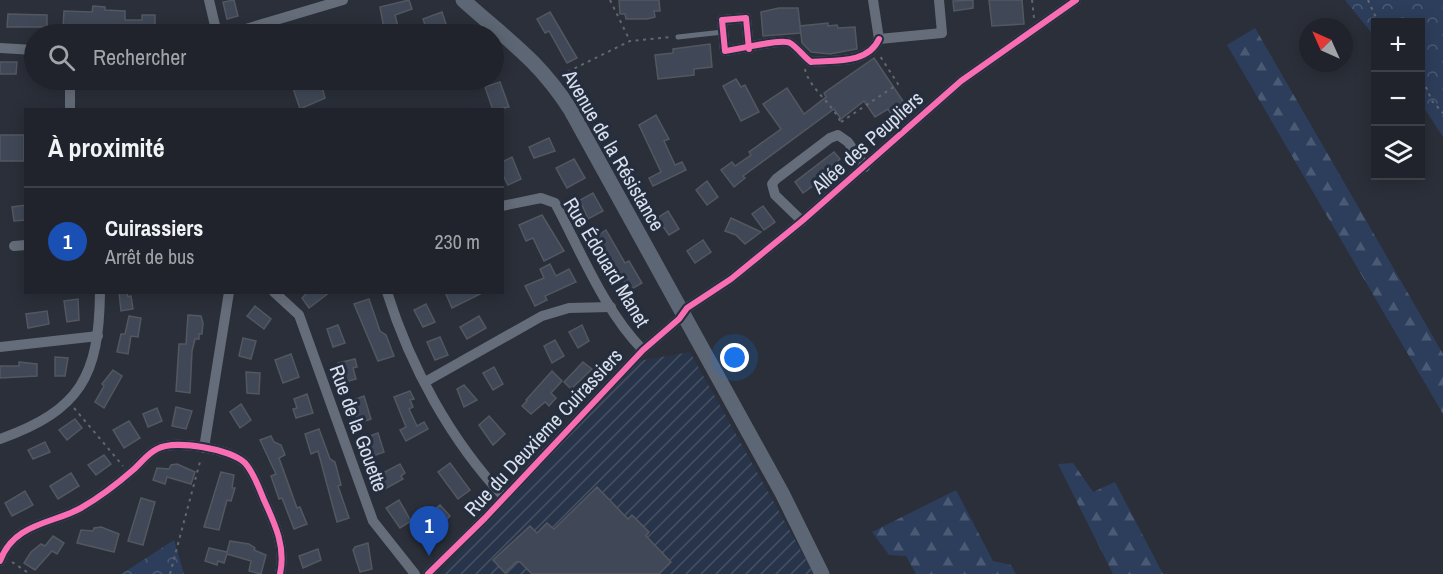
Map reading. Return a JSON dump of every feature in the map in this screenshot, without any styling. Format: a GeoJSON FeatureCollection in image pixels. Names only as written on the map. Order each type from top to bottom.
{"type":"FeatureCollection","features":[{"type":"Feature","properties":{"kind":"main road","name":"Avenue de la Résistance"},"geometry":{"type":"LineString","coordinates":[[463,0],[492,24]]}},
{"type":"Feature","properties":{"kind":"main road","name":"Avenue de la Résistance"},"geometry":{"type":"LineString","coordinates":[[504,34],[525,52],[551,80],[583,130],[782,493],[822,574]]}},
{"type":"Feature","properties":{"kind":"street"},"geometry":{"type":"LineString","coordinates":[[209,0],[215,24]]}},
{"type":"Feature","properties":{"kind":"street"},"geometry":{"type":"LineString","coordinates":[[263,24],[343,0]]}},
{"type":"Feature","properties":{"kind":"street"},"geometry":{"type":"LineString","coordinates":[[873,0],[877,44]]}},
{"type":"Feature","properties":{"kind":"street"},"geometry":{"type":"LineString","coordinates":[[749,49],[746,18],[722,20],[725,51],[749,49],[789,43],[809,60],[861,57],[877,44],[942,33],[939,0]]}},
{"type":"Feature","properties":{"kind":"street","name":"Allée des Peupliers"},"geometry":{"type":"LineString","coordinates":[[682,314],[802,221],[961,81],[1076,0]]}},
{"type":"Feature","properties":{"kind":"street"},"geometry":{"type":"LineString","coordinates":[[0,48],[24,49]]}},
{"type":"Feature","properties":{"kind":"street"},"geometry":{"type":"LineString","coordinates":[[70,90],[70,108]]}},
{"type":"Feature","properties":{"kind":"street"},"geometry":{"type":"LineString","coordinates":[[802,221],[775,195],[772,184],[822,143],[838,135],[848,142],[865,167]]}},
{"type":"Feature","properties":{"kind":"street","name":"Rue Édouard Manet"},"geometry":{"type":"LineString","coordinates":[[504,206],[541,198],[555,203],[624,329],[643,350]]}},
{"type":"Feature","properties":{"kind":"street"},"geometry":{"type":"LineString","coordinates":[[0,439],[50,417],[80,388],[93,363],[98,336],[100,294]]}},
{"type":"Feature","properties":{"kind":"street"},"geometry":{"type":"LineString","coordinates":[[204,448],[229,294]]}},
{"type":"Feature","properties":{"kind":"street","name":"Rue de la Gouette"},"geometry":{"type":"LineString","coordinates":[[276,294],[299,315],[373,520],[416,574]]}},
{"type":"Feature","properties":{"kind":"street"},"geometry":{"type":"LineString","coordinates":[[388,294],[398,326],[449,426],[504,497]]}},
{"type":"Feature","properties":{"kind":"street"},"geometry":{"type":"LineString","coordinates":[[425,382],[542,316],[569,308],[611,307]]}},
{"type":"Feature","properties":{"kind":"street","name":"Rue du Deuxieme Cuirassiers"},"geometry":{"type":"LineString","coordinates":[[428,574],[643,350],[682,314]]}},
{"type":"Feature","properties":{"kind":"street"},"geometry":{"type":"LineString","coordinates":[[0,347],[98,336]]}},
{"type":"Feature","properties":{"kind":"street"},"geometry":{"type":"LineString","coordinates":[[1,558],[13,540],[26,530],[80,509],[106,492],[148,455],[165,445],[204,448],[236,457],[250,471],[279,534],[283,560],[280,574]]}},
{"type":"Feature","properties":{"kind":"lane"},"geometry":{"type":"LineString","coordinates":[[678,37],[723,32]]}},
{"type":"Feature","properties":{"kind":"path"},"geometry":{"type":"LineString","coordinates":[[610,0],[630,41]]}},
{"type":"Feature","properties":{"kind":"path"},"geometry":{"type":"LineString","coordinates":[[1368,0],[1376,18]]}},
{"type":"Feature","properties":{"kind":"path"},"geometry":{"type":"LineString","coordinates":[[551,80],[630,41],[678,37]]}},
{"type":"Feature","properties":{"kind":"path"},"geometry":{"type":"LineString","coordinates":[[838,135],[841,122],[898,84],[877,44]]}},
{"type":"Feature","properties":{"kind":"path"},"geometry":{"type":"LineString","coordinates":[[809,60],[805,67],[807,78],[820,91],[841,122]]}},
{"type":"Feature","properties":{"kind":"path"},"geometry":{"type":"LineString","coordinates":[[1425,85],[1432,101],[1443,113]]}},
{"type":"Feature","properties":{"kind":"path"},"geometry":{"type":"LineString","coordinates":[[68,402],[129,473]]}},
{"type":"Feature","properties":{"kind":"path"},"geometry":{"type":"LineString","coordinates":[[170,574],[204,448]]}},
{"type":"Feature","properties":{"kind":"path"},"geometry":{"type":"LineString","coordinates":[[1,558],[30,574]]}},
{"type":"Feature","properties":{"kind":"shaded area"},"geometry":{"type":"Polygon","coordinates":[[[690,352],[814,574],[439,574],[638,361],[690,352]]]}},
{"type":"Feature","properties":{"kind":"green space"},"geometry":{"type":"Polygon","coordinates":[[[1345,0],[1443,0],[1443,137],[1425,109],[1425,18],[1371,18],[1371,32],[1345,0]]]}},
{"type":"Feature","properties":{"kind":"green space"},"geometry":{"type":"Polygon","coordinates":[[[1255,28],[1443,354],[1443,414],[1227,45],[1255,28]]]}},
{"type":"Feature","properties":{"kind":"green space"},"geometry":{"type":"Polygon","coordinates":[[[1073,463],[1093,492],[1115,482],[1163,574],[1113,574],[1058,464],[1073,463]]]}},
{"type":"Feature","properties":{"kind":"green space"},"geometry":{"type":"Polygon","coordinates":[[[956,490],[993,561],[1011,565],[1016,574],[916,574],[906,556],[889,555],[872,532],[956,490]]]}},
{"type":"Feature","properties":{"kind":"green space"},"geometry":{"type":"Polygon","coordinates":[[[174,540],[184,574],[120,574],[123,573],[174,540]]]}},
{"type":"Feature","properties":{"kind":"building"},"geometry":{"type":"Polygon","coordinates":[[[234,0],[238,16],[227,19],[223,2],[234,0]]]}},
{"type":"Feature","properties":{"kind":"building"},"geometry":{"type":"Polygon","coordinates":[[[409,0],[412,9],[395,15],[397,24],[383,24],[380,7],[409,0]]]}},
{"type":"Feature","properties":{"kind":"building"},"geometry":{"type":"Polygon","coordinates":[[[619,0],[659,0],[660,11],[654,11],[655,17],[647,19],[626,19],[625,14],[620,14],[619,0]]]}},
{"type":"Feature","properties":{"kind":"building"},"geometry":{"type":"Polygon","coordinates":[[[973,0],[973,8],[954,11],[953,1],[973,0]]]}},
{"type":"Feature","properties":{"kind":"building"},"geometry":{"type":"Polygon","coordinates":[[[989,0],[1022,0],[1024,24],[992,26],[989,0]]]}},
{"type":"Feature","properties":{"kind":"building"},"geometry":{"type":"Polygon","coordinates":[[[93,6],[105,7],[105,10],[125,11],[125,20],[142,20],[142,15],[155,15],[155,24],[63,24],[64,11],[92,12],[93,6]]]}},
{"type":"Feature","properties":{"kind":"building"},"geometry":{"type":"Polygon","coordinates":[[[779,8],[798,8],[801,33],[763,36],[761,12],[779,8]]]}},
{"type":"Feature","properties":{"kind":"building"},"geometry":{"type":"Polygon","coordinates":[[[442,12],[446,24],[425,24],[423,19],[442,12]]]}},
{"type":"Feature","properties":{"kind":"building"},"geometry":{"type":"Polygon","coordinates":[[[550,12],[577,58],[567,63],[549,31],[545,33],[537,19],[550,12]]]}},
{"type":"Feature","properties":{"kind":"building"},"geometry":{"type":"Polygon","coordinates":[[[8,14],[47,15],[47,24],[7,27],[8,14]]]}},
{"type":"Feature","properties":{"kind":"building"},"geometry":{"type":"Polygon","coordinates":[[[828,23],[828,26],[837,25],[838,28],[855,27],[857,49],[830,54],[811,52],[802,43],[800,26],[828,23]]]}},
{"type":"Feature","properties":{"kind":"building"},"geometry":{"type":"Polygon","coordinates":[[[710,44],[712,67],[694,69],[694,75],[658,79],[655,55],[673,53],[673,49],[710,44]]]}},
{"type":"Feature","properties":{"kind":"building"},"geometry":{"type":"Polygon","coordinates":[[[874,58],[909,110],[895,120],[888,109],[875,117],[864,101],[841,119],[834,109],[743,176],[745,178],[734,187],[721,170],[732,162],[735,166],[751,155],[749,152],[781,129],[763,104],[787,88],[804,114],[826,97],[824,93],[874,58]]]}},
{"type":"Feature","properties":{"kind":"building"},"geometry":{"type":"Polygon","coordinates":[[[0,62],[17,62],[16,74],[0,74],[0,62]]]}},
{"type":"Feature","properties":{"kind":"building"},"geometry":{"type":"Polygon","coordinates":[[[736,79],[741,87],[745,85],[759,112],[741,121],[723,86],[736,79]]]}},
{"type":"Feature","properties":{"kind":"building"},"geometry":{"type":"Polygon","coordinates":[[[294,90],[323,90],[325,98],[300,108],[294,90]]]}},
{"type":"Feature","properties":{"kind":"building"},"geometry":{"type":"Polygon","coordinates":[[[486,90],[503,90],[509,107],[492,108],[486,90]]]}},
{"type":"Feature","properties":{"kind":"building"},"geometry":{"type":"Polygon","coordinates":[[[656,115],[669,139],[664,141],[675,165],[682,162],[686,170],[653,186],[649,178],[661,172],[639,125],[656,115]]]}},
{"type":"Feature","properties":{"kind":"building"},"geometry":{"type":"Polygon","coordinates":[[[0,135],[24,135],[24,161],[0,161],[0,135]]]}},
{"type":"Feature","properties":{"kind":"building"},"geometry":{"type":"Polygon","coordinates":[[[549,138],[555,151],[534,158],[529,147],[549,138]]]}},
{"type":"Feature","properties":{"kind":"building"},"geometry":{"type":"Polygon","coordinates":[[[834,152],[840,159],[837,162],[841,166],[803,193],[795,182],[834,152]]]}},
{"type":"Feature","properties":{"kind":"building"},"geometry":{"type":"Polygon","coordinates":[[[512,157],[521,179],[508,185],[504,177],[504,161],[512,157]]]}},
{"type":"Feature","properties":{"kind":"building"},"geometry":{"type":"Polygon","coordinates":[[[574,159],[585,178],[567,188],[556,168],[574,159]]]}},
{"type":"Feature","properties":{"kind":"building"},"geometry":{"type":"Polygon","coordinates":[[[707,181],[718,197],[707,205],[696,190],[707,181]]]}},
{"type":"Feature","properties":{"kind":"building"},"geometry":{"type":"Polygon","coordinates":[[[593,193],[603,211],[588,219],[580,200],[593,193]]]}},
{"type":"Feature","properties":{"kind":"building"},"geometry":{"type":"Polygon","coordinates":[[[24,205],[24,220],[14,221],[12,207],[24,205]]]}},
{"type":"Feature","properties":{"kind":"building"},"geometry":{"type":"Polygon","coordinates":[[[763,206],[775,222],[764,230],[752,214],[763,206]]]}},
{"type":"Feature","properties":{"kind":"building"},"geometry":{"type":"Polygon","coordinates":[[[668,211],[679,229],[669,235],[657,218],[668,211]]]}},
{"type":"Feature","properties":{"kind":"building"},"geometry":{"type":"Polygon","coordinates":[[[542,215],[564,251],[544,261],[533,238],[526,241],[519,225],[542,215]]]}},
{"type":"Feature","properties":{"kind":"building"},"geometry":{"type":"Polygon","coordinates":[[[731,218],[761,232],[745,244],[736,235],[725,231],[731,218]]]}},
{"type":"Feature","properties":{"kind":"building"},"geometry":{"type":"Polygon","coordinates":[[[606,230],[625,263],[629,261],[642,283],[630,290],[597,242],[599,241],[597,236],[606,230]]]}},
{"type":"Feature","properties":{"kind":"building"},"geometry":{"type":"Polygon","coordinates":[[[703,240],[711,252],[695,263],[687,251],[703,240]]]}},
{"type":"Feature","properties":{"kind":"building"},"geometry":{"type":"Polygon","coordinates":[[[550,264],[556,276],[569,269],[576,282],[545,296],[547,300],[535,306],[525,286],[544,278],[540,269],[550,264]]]}},
{"type":"Feature","properties":{"kind":"building"},"geometry":{"type":"Polygon","coordinates":[[[119,294],[127,294],[128,297],[131,296],[133,309],[121,311],[119,294]]]}},
{"type":"Feature","properties":{"kind":"building"},"geometry":{"type":"Polygon","coordinates":[[[306,294],[327,294],[309,308],[302,298],[306,294]]]}},
{"type":"Feature","properties":{"kind":"building"},"geometry":{"type":"Polygon","coordinates":[[[446,294],[480,294],[452,308],[446,294]]]}},
{"type":"Feature","properties":{"kind":"building"},"geometry":{"type":"Polygon","coordinates":[[[78,299],[79,320],[67,322],[64,301],[78,299]]]}},
{"type":"Feature","properties":{"kind":"building"},"geometry":{"type":"Polygon","coordinates":[[[369,299],[380,331],[386,335],[394,356],[378,361],[354,304],[369,299]]]}},
{"type":"Feature","properties":{"kind":"building"},"geometry":{"type":"Polygon","coordinates":[[[426,304],[435,322],[423,327],[414,310],[426,304]]]}},
{"type":"Feature","properties":{"kind":"building"},"geometry":{"type":"Polygon","coordinates":[[[255,306],[271,319],[264,329],[247,316],[255,306]]]}},
{"type":"Feature","properties":{"kind":"building"},"geometry":{"type":"Polygon","coordinates":[[[47,311],[49,324],[28,328],[26,314],[47,311]]]}},
{"type":"Feature","properties":{"kind":"building"},"geometry":{"type":"Polygon","coordinates":[[[188,315],[201,316],[203,323],[202,334],[199,334],[199,339],[195,339],[192,351],[190,393],[176,391],[179,344],[186,344],[188,315]]]}},
{"type":"Feature","properties":{"kind":"building"},"geometry":{"type":"Polygon","coordinates":[[[129,316],[141,318],[138,337],[131,336],[128,354],[117,352],[121,334],[125,334],[129,316]]]}},
{"type":"Feature","properties":{"kind":"building"},"geometry":{"type":"Polygon","coordinates":[[[479,316],[486,328],[467,339],[460,327],[479,316]]]}},
{"type":"Feature","properties":{"kind":"building"},"geometry":{"type":"Polygon","coordinates":[[[338,325],[345,343],[333,347],[327,329],[338,325]]]}},
{"type":"Feature","properties":{"kind":"building"},"geometry":{"type":"Polygon","coordinates":[[[582,325],[589,341],[578,348],[569,332],[582,325]]]}},
{"type":"Feature","properties":{"kind":"building"},"geometry":{"type":"Polygon","coordinates":[[[440,337],[448,355],[435,360],[427,342],[440,337]]]}},
{"type":"Feature","properties":{"kind":"building"},"geometry":{"type":"Polygon","coordinates":[[[243,338],[256,341],[251,359],[239,356],[243,338]]]}},
{"type":"Feature","properties":{"kind":"building"},"geometry":{"type":"Polygon","coordinates":[[[555,340],[564,356],[552,363],[544,346],[555,340]]]}},
{"type":"Feature","properties":{"kind":"building"},"geometry":{"type":"Polygon","coordinates":[[[291,354],[299,377],[283,383],[275,360],[291,354]]]}},
{"type":"Feature","properties":{"kind":"building"},"geometry":{"type":"Polygon","coordinates":[[[55,357],[68,358],[65,376],[55,376],[55,357]]]}},
{"type":"Feature","properties":{"kind":"building"},"geometry":{"type":"Polygon","coordinates":[[[355,359],[357,367],[353,368],[356,379],[345,382],[338,363],[355,359]]]}},
{"type":"Feature","properties":{"kind":"building"},"geometry":{"type":"Polygon","coordinates":[[[19,362],[37,364],[37,376],[0,378],[0,366],[19,366],[19,362]]]}},
{"type":"Feature","properties":{"kind":"building"},"geometry":{"type":"Polygon","coordinates":[[[583,362],[592,369],[571,389],[564,382],[583,362]]]}},
{"type":"Feature","properties":{"kind":"building"},"geometry":{"type":"Polygon","coordinates":[[[494,367],[503,384],[493,390],[483,373],[494,367]]]}},
{"type":"Feature","properties":{"kind":"building"},"geometry":{"type":"Polygon","coordinates":[[[113,370],[122,376],[104,408],[95,402],[104,386],[102,384],[113,370]]]}},
{"type":"Feature","properties":{"kind":"building"},"geometry":{"type":"Polygon","coordinates":[[[552,371],[562,381],[551,393],[556,398],[549,406],[545,402],[531,414],[522,406],[552,371]]]}},
{"type":"Feature","properties":{"kind":"building"},"geometry":{"type":"Polygon","coordinates":[[[246,372],[260,373],[259,394],[247,393],[246,372]]]}},
{"type":"Feature","properties":{"kind":"building"},"geometry":{"type":"Polygon","coordinates":[[[464,385],[477,400],[464,407],[457,389],[464,385]]]}},
{"type":"Feature","properties":{"kind":"building"},"geometry":{"type":"Polygon","coordinates":[[[410,391],[414,399],[410,400],[413,407],[409,409],[417,426],[424,422],[428,429],[406,441],[400,430],[406,427],[394,397],[410,391]]]}},
{"type":"Feature","properties":{"kind":"building"},"geometry":{"type":"Polygon","coordinates":[[[307,394],[313,413],[296,418],[293,409],[297,408],[294,399],[307,394]]]}},
{"type":"Feature","properties":{"kind":"building"},"geometry":{"type":"Polygon","coordinates":[[[364,396],[371,419],[359,423],[351,401],[364,396]]]}},
{"type":"Feature","properties":{"kind":"building"},"geometry":{"type":"Polygon","coordinates":[[[241,404],[251,420],[240,428],[230,412],[241,404]]]}},
{"type":"Feature","properties":{"kind":"building"},"geometry":{"type":"Polygon","coordinates":[[[176,407],[192,411],[186,429],[172,426],[176,407]]]}},
{"type":"Feature","properties":{"kind":"building"},"geometry":{"type":"Polygon","coordinates":[[[157,408],[162,421],[148,427],[143,414],[157,408]]]}},
{"type":"Feature","properties":{"kind":"building"},"geometry":{"type":"Polygon","coordinates":[[[489,416],[505,434],[493,445],[479,425],[489,416]]]}},
{"type":"Feature","properties":{"kind":"building"},"geometry":{"type":"Polygon","coordinates":[[[75,419],[82,428],[67,440],[59,430],[75,419]]]}},
{"type":"Feature","properties":{"kind":"building"},"geometry":{"type":"Polygon","coordinates":[[[129,421],[140,438],[124,448],[113,430],[129,421]]]}},
{"type":"Feature","properties":{"kind":"building"},"geometry":{"type":"Polygon","coordinates":[[[319,429],[330,459],[335,462],[341,485],[338,486],[349,518],[337,522],[318,451],[311,454],[305,434],[319,429]]]}},
{"type":"Feature","properties":{"kind":"building"},"geometry":{"type":"Polygon","coordinates":[[[378,433],[384,452],[373,456],[367,437],[378,433]]]}},
{"type":"Feature","properties":{"kind":"building"},"geometry":{"type":"Polygon","coordinates":[[[271,436],[274,442],[281,445],[285,455],[279,458],[297,508],[300,507],[307,524],[294,529],[282,498],[279,499],[271,476],[276,474],[260,440],[271,436]]]}},
{"type":"Feature","properties":{"kind":"building"},"geometry":{"type":"Polygon","coordinates":[[[45,442],[50,452],[33,459],[28,450],[45,442]]]}},
{"type":"Feature","properties":{"kind":"building"},"geometry":{"type":"Polygon","coordinates":[[[104,455],[111,464],[96,475],[88,465],[104,455]]]}},
{"type":"Feature","properties":{"kind":"building"},"geometry":{"type":"Polygon","coordinates":[[[450,463],[470,490],[458,499],[438,472],[450,463]]]}},
{"type":"Feature","properties":{"kind":"building"},"geometry":{"type":"Polygon","coordinates":[[[177,464],[195,472],[191,484],[167,477],[165,484],[153,480],[157,468],[169,469],[171,465],[177,464]]]}},
{"type":"Feature","properties":{"kind":"building"},"geometry":{"type":"Polygon","coordinates":[[[400,464],[405,473],[401,476],[403,479],[385,489],[377,476],[400,464]]]}},
{"type":"Feature","properties":{"kind":"building"},"geometry":{"type":"Polygon","coordinates":[[[221,472],[234,475],[232,488],[235,488],[231,501],[227,500],[219,530],[204,527],[221,472]]]}},
{"type":"Feature","properties":{"kind":"building"},"geometry":{"type":"Polygon","coordinates":[[[71,473],[79,486],[58,499],[50,486],[71,473]]]}},
{"type":"Feature","properties":{"kind":"building"},"geometry":{"type":"Polygon","coordinates":[[[597,487],[628,519],[632,515],[649,532],[646,536],[671,562],[659,574],[532,574],[520,562],[516,562],[505,573],[493,560],[530,526],[537,533],[547,523],[554,529],[597,487]]]}},
{"type":"Feature","properties":{"kind":"building"},"geometry":{"type":"Polygon","coordinates":[[[25,491],[33,505],[12,516],[5,503],[25,491]]]}},
{"type":"Feature","properties":{"kind":"building"},"geometry":{"type":"Polygon","coordinates":[[[141,498],[155,502],[143,545],[128,541],[141,498]]]}},
{"type":"Feature","properties":{"kind":"building"},"geometry":{"type":"Polygon","coordinates":[[[399,500],[411,521],[400,528],[386,508],[399,500]]]}},
{"type":"Feature","properties":{"kind":"building"},"geometry":{"type":"Polygon","coordinates":[[[440,505],[450,516],[434,532],[423,520],[440,505]]]}},
{"type":"Feature","properties":{"kind":"building"},"geometry":{"type":"Polygon","coordinates":[[[101,527],[119,534],[114,552],[77,543],[81,530],[93,531],[94,528],[101,527]]]}},
{"type":"Feature","properties":{"kind":"building"},"geometry":{"type":"Polygon","coordinates":[[[53,536],[64,543],[57,554],[52,551],[35,570],[24,563],[31,552],[41,544],[45,546],[53,536]]]}},
{"type":"Feature","properties":{"kind":"building"},"geometry":{"type":"Polygon","coordinates":[[[230,541],[249,544],[255,548],[254,550],[266,555],[261,574],[249,571],[251,561],[227,554],[224,563],[218,561],[217,565],[205,561],[209,548],[227,552],[230,541]]]}},
{"type":"Feature","properties":{"kind":"building"},"geometry":{"type":"Polygon","coordinates":[[[368,543],[372,569],[360,572],[353,550],[355,547],[368,543]]]}},
{"type":"Feature","properties":{"kind":"building"},"geometry":{"type":"Polygon","coordinates":[[[318,549],[321,560],[303,568],[299,556],[318,549]]]}},
{"type":"Feature","properties":{"kind":"cycle path"},"geometry":{"type":"LineString","coordinates":[[428,574],[485,518],[643,350],[679,319],[687,308],[731,279],[802,221],[961,81],[1076,0]]}},
{"type":"Feature","properties":{"kind":"cycle path"},"geometry":{"type":"LineString","coordinates":[[749,49],[746,18],[722,20],[725,51],[739,49],[748,47],[759,45],[769,43],[785,42],[793,45],[811,62],[859,57],[874,47],[879,39]]}},
{"type":"Feature","properties":{"kind":"cycle path"},"geometry":{"type":"LineString","coordinates":[[0,561],[6,548],[14,539],[35,526],[88,504],[121,480],[154,451],[165,446],[189,445],[215,450],[238,458],[248,467],[254,476],[278,536],[282,554],[280,574]]}},
{"type":"Feature","properties":{"kind":"place","name":"Cuirassiers"},"geometry":{"type":"Point","coordinates":[429,556]}}]}
